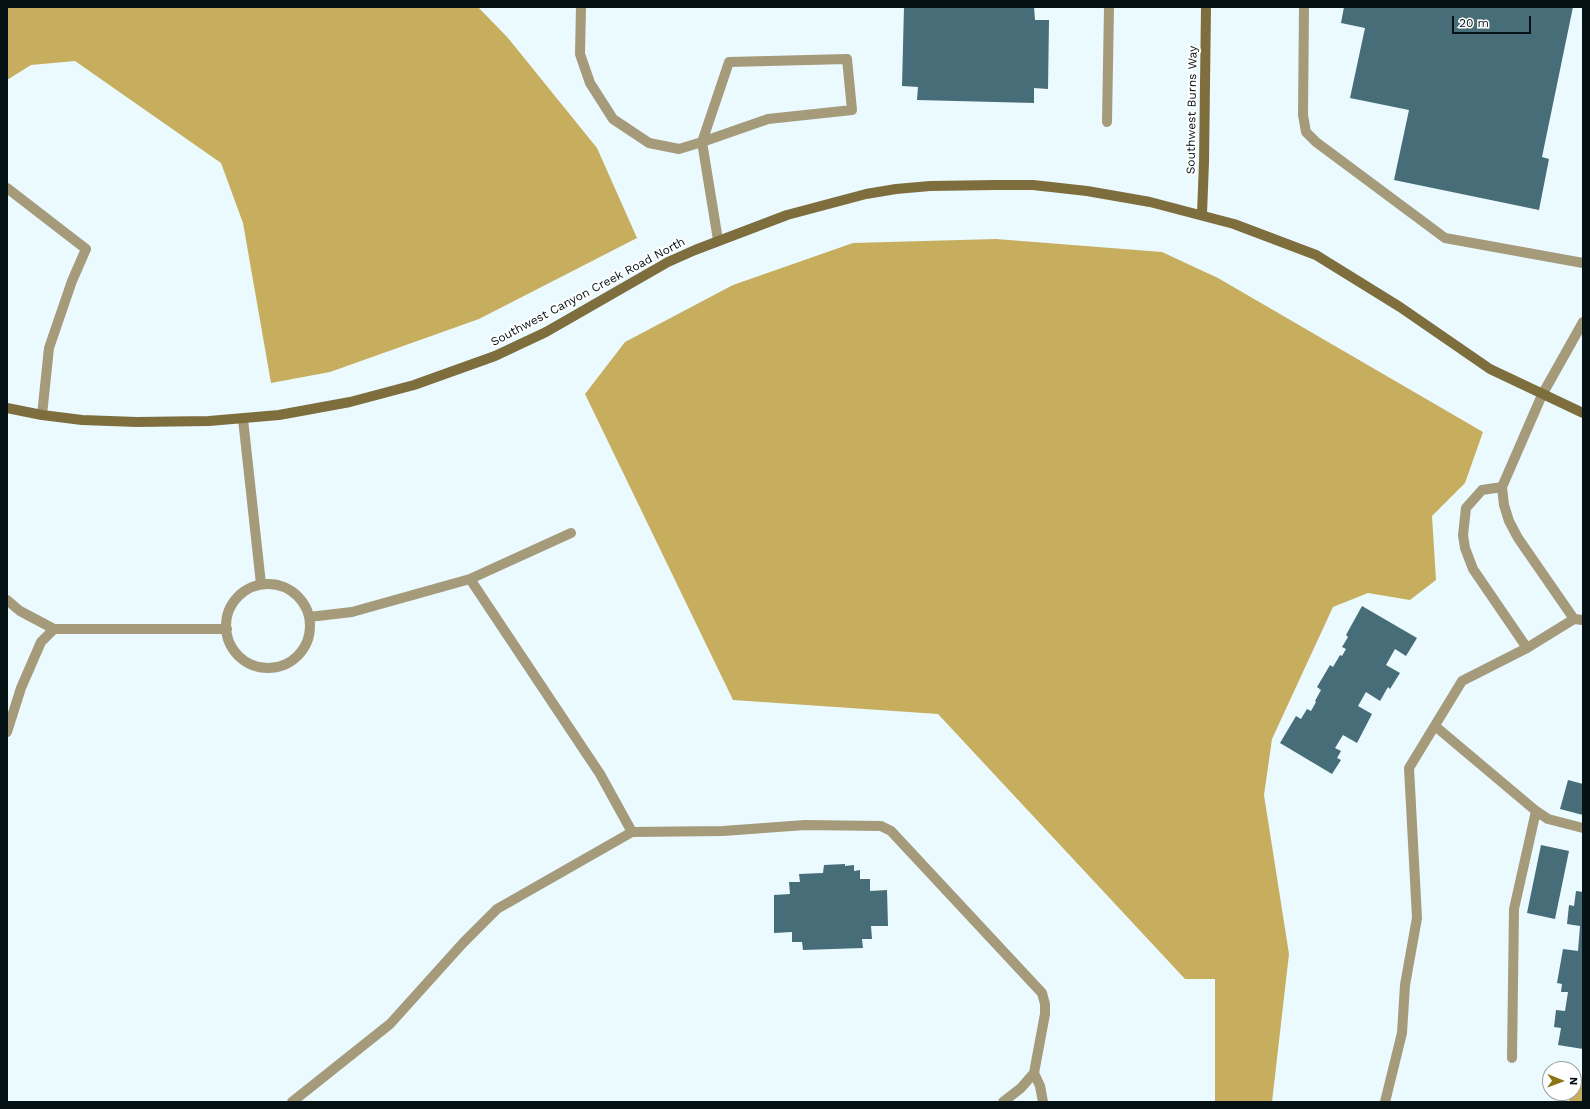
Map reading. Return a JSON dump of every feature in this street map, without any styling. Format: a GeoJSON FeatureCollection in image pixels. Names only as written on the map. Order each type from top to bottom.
{"type":"FeatureCollection","features":[{"type":"Feature","properties":{"kind":"main road","name":"Southwest Burns Way"},"geometry":{"type":"LineString","coordinates":[[1202,214],[1206,7]]}},
{"type":"Feature","properties":{"kind":"main road","name":"Southwest Canyon Creek Road North"},"geometry":{"type":"LineString","coordinates":[[7,409],[82,420],[136,422],[209,421],[279,415],[350,402],[414,385],[495,356],[546,332],[668,262],[718,240],[787,215],[825,204],[881,192],[930,186],[1033,186],[1080,190],[1150,202],[1202,214],[1234,224],[1316,255],[1400,307],[1490,369],[1542,395],[1583,413]]}},
{"type":"Feature","properties":{"kind":"lane"},"geometry":{"type":"LineString","coordinates":[[582,7],[580,54],[590,84],[613,119],[649,143],[679,149],[702,142],[768,120],[852,110],[847,59],[728,62],[702,142],[718,240]]}},
{"type":"Feature","properties":{"kind":"lane"},"geometry":{"type":"LineString","coordinates":[[1108,122],[1110,7]]}},
{"type":"Feature","properties":{"kind":"lane"},"geometry":{"type":"LineString","coordinates":[[1304,7],[1303,115],[1306,132],[1316,142],[1445,238],[1583,263]]}},
{"type":"Feature","properties":{"kind":"lane"},"geometry":{"type":"LineString","coordinates":[[7,188],[86,249],[72,281],[49,348],[42,415]]}},
{"type":"Feature","properties":{"kind":"lane"},"geometry":{"type":"LineString","coordinates":[[1385,1102],[1402,1033],[1406,984],[1417,918],[1409,768],[1462,681],[1528,648],[1579,619],[1518,538],[1509,521],[1504,504],[1502,487],[1542,395],[1583,322]]}},
{"type":"Feature","properties":{"kind":"lane"},"geometry":{"type":"LineString","coordinates":[[242,419],[261,584]]}},
{"type":"Feature","properties":{"kind":"lane"},"geometry":{"type":"LineString","coordinates":[[1502,487],[1482,490],[1466,508],[1463,535],[1465,548],[1473,569],[1528,648]]}},
{"type":"Feature","properties":{"kind":"lane"},"geometry":{"type":"LineString","coordinates":[[309,617],[352,612],[470,579],[571,533]]}},
{"type":"Feature","properties":{"kind":"lane"},"geometry":{"type":"LineString","coordinates":[[470,579],[600,774],[632,832]]}},
{"type":"Feature","properties":{"kind":"lane"},"geometry":{"type":"LineString","coordinates":[[261,584],[274,584],[286,588],[297,595],[305,605],[309,617],[310,631],[306,644],[298,655],[287,663],[274,667],[261,667],[248,662],[237,654],[230,642],[227,629],[227,616],[232,605],[240,595],[249,588],[261,584]]}},
{"type":"Feature","properties":{"kind":"lane"},"geometry":{"type":"LineString","coordinates":[[7,600],[20,611],[54,629],[227,629]]}},
{"type":"Feature","properties":{"kind":"lane"},"geometry":{"type":"LineString","coordinates":[[7,732],[22,688],[41,642],[54,629]]}},
{"type":"Feature","properties":{"kind":"lane"},"geometry":{"type":"LineString","coordinates":[[1435,726],[1536,811],[1548,819],[1583,828]]}},
{"type":"Feature","properties":{"kind":"lane"},"geometry":{"type":"LineString","coordinates":[[1512,1058],[1514,909],[1536,811]]}},
{"type":"Feature","properties":{"kind":"lane"},"geometry":{"type":"LineString","coordinates":[[292,1102],[390,1024],[463,943],[497,909],[632,832],[805,826],[881,826],[892,831],[1042,993],[1045,1004],[1045,1014],[1034,1073],[1021,1088],[1003,1102]]}},
{"type":"Feature","properties":{"kind":"lane"},"geometry":{"type":"LineString","coordinates":[[1034,1073],[1040,1086],[1043,1102]]}},
{"type":"Feature","properties":{"kind":"shaded area"},"geometry":{"type":"Polygon","coordinates":[[[7,7],[478,7],[508,38],[597,148],[637,238],[479,319],[330,372],[271,383],[243,223],[221,163],[75,61],[31,65],[7,80],[7,7]]]}},
{"type":"Feature","properties":{"kind":"shaded area"},"geometry":{"type":"Polygon","coordinates":[[[996,239],[1162,252],[1218,278],[1483,432],[1465,483],[1432,516],[1436,580],[1410,600],[1368,593],[1333,607],[1272,739],[1264,795],[1289,954],[1272,1102],[1215,1102],[1215,979],[1185,979],[938,714],[733,700],[585,394],[625,342],[733,285],[853,243],[996,239]]]}},
{"type":"Feature","properties":{"kind":"shaded area"},"geometry":{"type":"Polygon","coordinates":[[[1582,1080],[1583,1102],[1569,1102],[1582,1101],[1582,1080]]]}},
{"type":"Feature","properties":{"kind":"building"},"geometry":{"type":"Polygon","coordinates":[[[904,7],[1034,7],[1035,20],[1049,20],[1048,89],[1034,88],[1034,103],[917,100],[918,87],[902,86],[904,7]]]}},
{"type":"Feature","properties":{"kind":"building"},"geometry":{"type":"Polygon","coordinates":[[[1344,7],[1573,7],[1542,157],[1549,159],[1539,210],[1394,180],[1409,110],[1350,98],[1365,28],[1341,23],[1344,7]]]}},
{"type":"Feature","properties":{"kind":"building"},"geometry":{"type":"Polygon","coordinates":[[[1362,606],[1417,638],[1406,656],[1395,649],[1386,665],[1400,673],[1390,689],[1388,687],[1380,701],[1366,692],[1358,706],[1372,714],[1357,743],[1343,735],[1335,748],[1341,751],[1337,758],[1341,760],[1332,774],[1280,743],[1296,716],[1301,719],[1307,709],[1311,711],[1321,690],[1317,687],[1330,665],[1333,667],[1340,655],[1342,656],[1346,649],[1342,647],[1348,637],[1346,635],[1362,606]]]}},
{"type":"Feature","properties":{"kind":"building"},"geometry":{"type":"Polygon","coordinates":[[[1568,780],[1583,784],[1583,815],[1560,809],[1568,780]]]}},
{"type":"Feature","properties":{"kind":"building"},"geometry":{"type":"Polygon","coordinates":[[[1541,845],[1569,851],[1555,919],[1527,913],[1541,845]]]}},
{"type":"Feature","properties":{"kind":"building"},"geometry":{"type":"Polygon","coordinates":[[[845,864],[845,866],[854,865],[854,871],[860,870],[860,879],[870,879],[870,891],[887,890],[888,926],[871,926],[872,939],[862,939],[863,948],[803,950],[802,942],[792,942],[792,932],[774,933],[774,895],[790,894],[789,882],[800,882],[799,874],[823,873],[824,865],[845,864]]]}},
{"type":"Feature","properties":{"kind":"building"},"geometry":{"type":"Polygon","coordinates":[[[1576,891],[1583,892],[1583,1049],[1558,1045],[1561,1028],[1554,1027],[1556,1010],[1565,1011],[1568,992],[1561,992],[1562,984],[1557,983],[1563,949],[1578,951],[1580,926],[1567,924],[1569,905],[1574,906],[1576,891]]]}}]}
